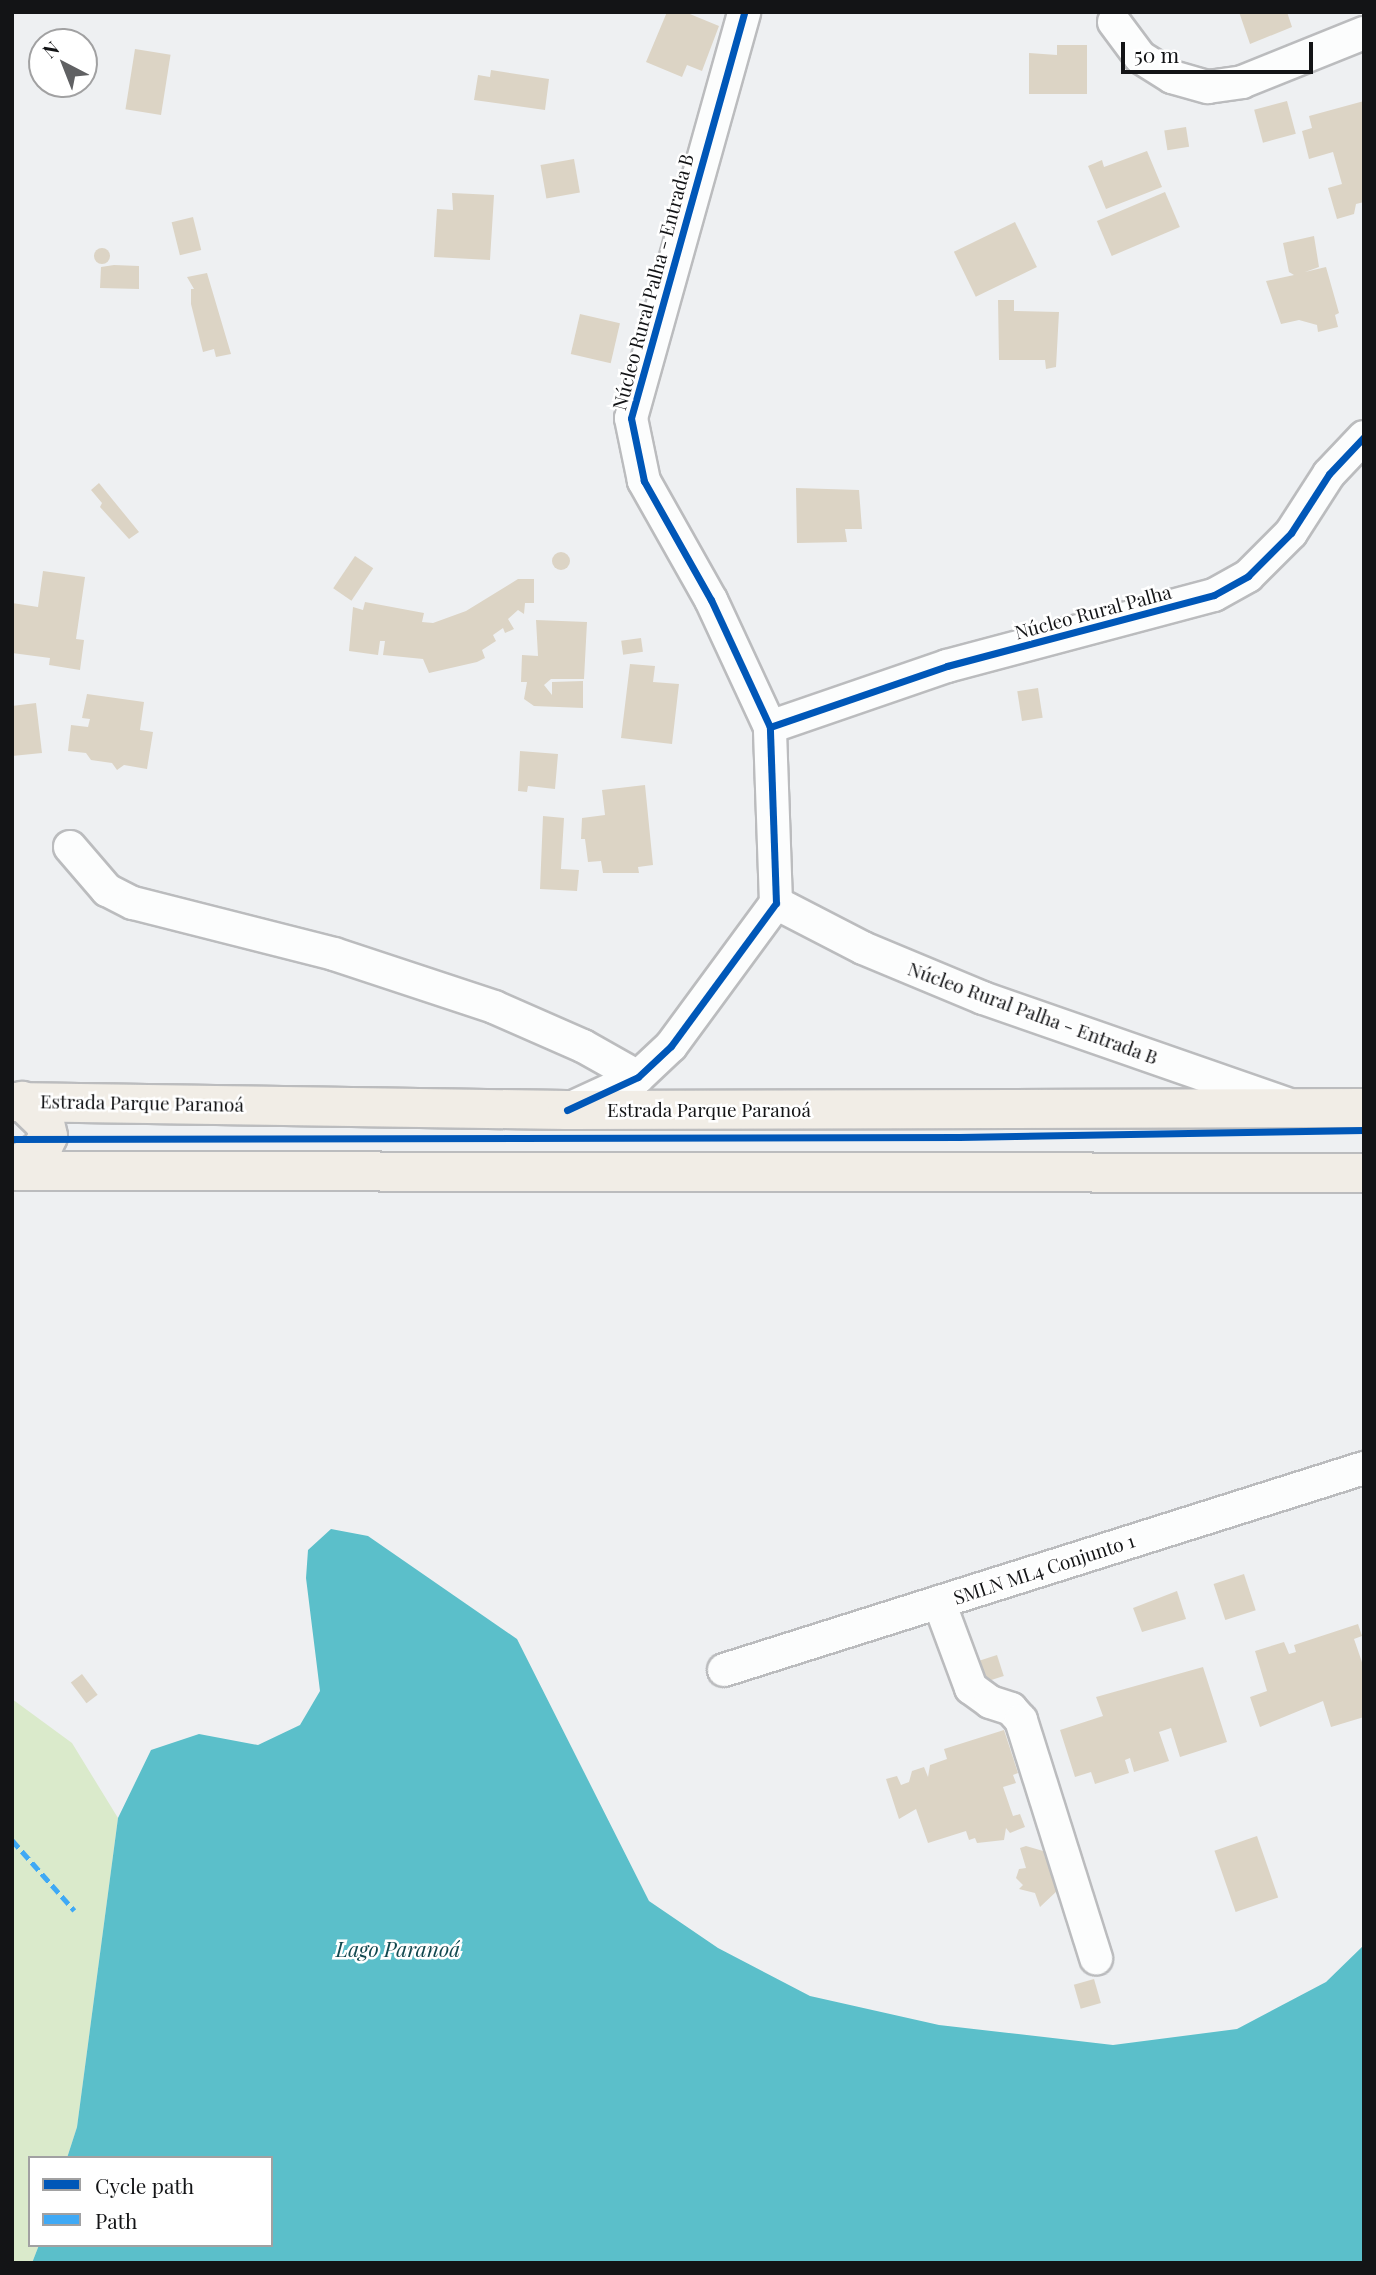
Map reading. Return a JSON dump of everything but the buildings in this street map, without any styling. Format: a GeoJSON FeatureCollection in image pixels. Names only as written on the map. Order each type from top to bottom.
{"type":"FeatureCollection","features":[{"type":"Feature","properties":{"kind":"main road","name":"Estrada Parque Paranoá"},"geometry":{"type":"LineString","coordinates":[[17,1102],[567,1110],[1364,1108]]}},
{"type":"Feature","properties":{"kind":"main road"},"geometry":{"type":"LineString","coordinates":[[12,1170],[42,1149],[48,1136],[45,1123],[17,1102]]}},
{"type":"Feature","properties":{"kind":"main road"},"geometry":{"type":"LineString","coordinates":[[12,1170],[1364,1173]]}},
{"type":"Feature","properties":{"kind":"street","name":"Núcleo Rural Palha - Entrada B"},"geometry":{"type":"LineString","coordinates":[[744,12],[631,418],[644,481],[711,600],[771,727],[776,903],[863,948],[983,998],[1298,1107]]}},
{"type":"Feature","properties":{"kind":"street"},"geometry":{"type":"LineString","coordinates":[[1114,22],[1140,57],[1172,77],[1208,87],[1242,82],[1364,33]]}},
{"type":"Feature","properties":{"kind":"street","name":"Núcleo Rural Palha"},"geometry":{"type":"LineString","coordinates":[[771,727],[947,666],[1214,595],[1248,576],[1291,533],[1329,474],[1364,437]]}},
{"type":"Feature","properties":{"kind":"street"},"geometry":{"type":"LineString","coordinates":[[70,847],[107,890],[133,903],[334,954],[494,1007],[583,1046],[638,1077]]}},
{"type":"Feature","properties":{"kind":"street"},"geometry":{"type":"LineString","coordinates":[[567,1110],[638,1077],[671,1046],[712,995],[776,903]]}},
{"type":"Feature","properties":{"kind":"street","name":"SMLN ML4 Conjunto 1"},"geometry":{"type":"LineString","coordinates":[[724,1670],[1364,1468]]}},
{"type":"Feature","properties":{"kind":"street"},"geometry":{"type":"LineString","coordinates":[[939,1602],[971,1688],[990,1703],[1011,1709],[1021,1720],[1096,1958]]}},
{"type":"Feature","properties":{"kind":"green space"},"geometry":{"type":"Polygon","coordinates":[[[12,1699],[72,1743],[118,1818],[77,2127],[68,2156],[28,2156],[28,2247],[38,2247],[32,2263],[12,2263],[12,1699]]]}},
{"type":"Feature","properties":{"kind":"water","name":"Lago Paranoá"},"geometry":{"type":"Polygon","coordinates":[[[331,1529],[368,1536],[517,1639],[649,1901],[718,1948],[810,1996],[939,2025],[1113,2045],[1237,2029],[1326,1982],[1364,1945],[1364,2263],[32,2263],[38,2247],[273,2247],[273,2156],[68,2156],[77,2127],[118,1818],[151,1750],[199,1734],[258,1745],[300,1725],[320,1691],[306,1578],[308,1550],[331,1529]]]}},
{"type":"Feature","properties":{"kind":"marked path"},"geometry":{"type":"LineString","coordinates":[[12,1840],[74,1910]]}},
{"type":"Feature","properties":{"kind":"cycle path"},"geometry":{"type":"LineString","coordinates":[[567,1110],[638,1077],[671,1046],[776,903],[770,727],[711,600],[644,481],[631,418],[744,12]]}},
{"type":"Feature","properties":{"kind":"cycle path"},"geometry":{"type":"LineString","coordinates":[[770,727],[947,666],[1214,595],[1248,576],[1291,533],[1329,474],[1364,437]]}},
{"type":"Feature","properties":{"kind":"cycle path"},"geometry":{"type":"LineString","coordinates":[[12,1139],[959,1137],[1364,1130]]}}]}
